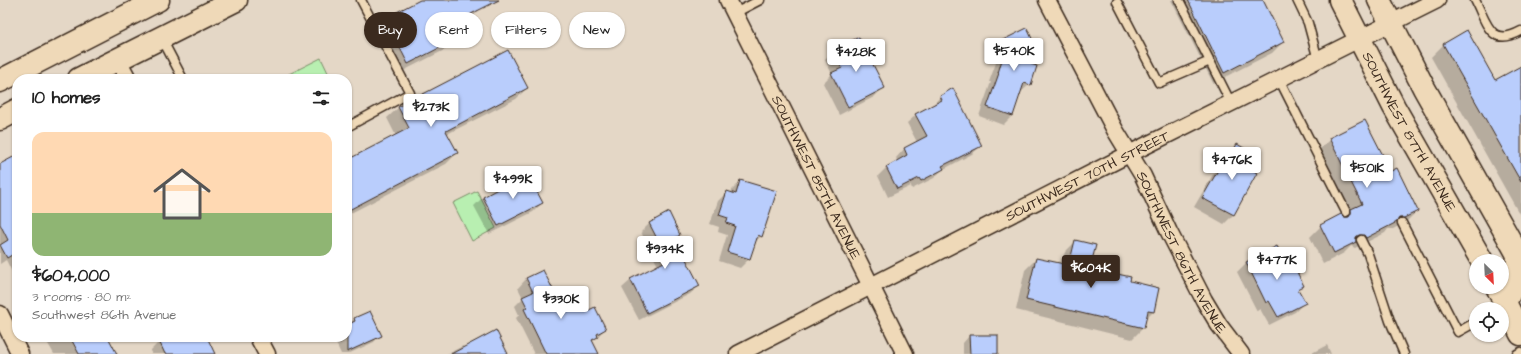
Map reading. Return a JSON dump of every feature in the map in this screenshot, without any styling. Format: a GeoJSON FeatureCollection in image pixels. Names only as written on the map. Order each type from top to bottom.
{"type":"FeatureCollection","features":[{"type":"Feature","properties":{"kind":"main road"},"geometry":{"type":"LineString","coordinates":[[14,74],[158,0]]}},
{"type":"Feature","properties":{"kind":"main road"},"geometry":{"type":"LineString","coordinates":[[89,74],[236,0]]}},
{"type":"Feature","properties":{"kind":"main road","name":"SOUTHWEST 87TH AVENUE"},"geometry":{"type":"LineString","coordinates":[[1340,0],[1394,107],[1478,254]]}},
{"type":"Feature","properties":{"kind":"main road"},"geometry":{"type":"LineString","coordinates":[[1379,0],[1424,88],[1520,257],[1513,288],[1500,299],[1521,334]]}},
{"type":"Feature","properties":{"kind":"main road"},"geometry":{"type":"LineString","coordinates":[[102,29],[118,60]]}},
{"type":"Feature","properties":{"kind":"main road"},"geometry":{"type":"LineString","coordinates":[[0,81],[12,75]]}},
{"type":"Feature","properties":{"kind":"main road"},"geometry":{"type":"LineString","coordinates":[[0,119],[12,113]]}},
{"type":"Feature","properties":{"kind":"street","name":"SOUTHWEST 70TH STREET"},"geometry":{"type":"LineString","coordinates":[[738,354],[1231,102],[1437,0]]}},
{"type":"Feature","properties":{"kind":"street","name":"SOUTHWEST 86TH AVENUE"},"geometry":{"type":"LineString","coordinates":[[1050,1],[1088,79],[1129,154],[1143,176],[1169,232],[1204,300],[1219,325],[1240,354]]}},
{"type":"Feature","properties":{"kind":"street","name":"SOUTHWEST 85TH AVENUE"},"geometry":{"type":"LineString","coordinates":[[731,6],[905,354]]}},
{"type":"Feature","properties":{"kind":"street"},"geometry":{"type":"LineString","coordinates":[[118,60],[125,74]]}},
{"type":"Feature","properties":{"kind":"street"},"geometry":{"type":"LineString","coordinates":[[0,314],[12,338]]}},
{"type":"Feature","properties":{"kind":"street"},"geometry":{"type":"LineString","coordinates":[[14,342],[20,354]]}},
{"type":"Feature","properties":{"kind":"street"},"geometry":{"type":"LineString","coordinates":[[261,342],[267,354]]}},
{"type":"Feature","properties":{"kind":"lane"},"geometry":{"type":"LineString","coordinates":[[352,124],[410,93],[361,0]]}},
{"type":"Feature","properties":{"kind":"lane"},"geometry":{"type":"LineString","coordinates":[[731,6],[760,0]]}},
{"type":"Feature","properties":{"kind":"lane"},"geometry":{"type":"LineString","coordinates":[[1179,0],[1231,102]]}},
{"type":"Feature","properties":{"kind":"lane"},"geometry":{"type":"LineString","coordinates":[[1297,0],[1308,23],[1318,60]]}},
{"type":"Feature","properties":{"kind":"lane"},"geometry":{"type":"LineString","coordinates":[[1475,0],[1490,29],[1498,36],[1507,37],[1521,31]]}},
{"type":"Feature","properties":{"kind":"lane"},"geometry":{"type":"LineString","coordinates":[[1118,2],[1159,83],[1210,61]]}},
{"type":"Feature","properties":{"kind":"lane"},"geometry":{"type":"LineString","coordinates":[[161,38],[180,74]]}},
{"type":"Feature","properties":{"kind":"lane"},"geometry":{"type":"LineString","coordinates":[[1279,79],[1346,212]]}},
{"type":"Feature","properties":{"kind":"lane"},"geometry":{"type":"LineString","coordinates":[[1402,223],[1458,332],[1469,326]]}},
{"type":"Feature","properties":{"kind":"lane"},"geometry":{"type":"LineString","coordinates":[[1361,240],[1368,254],[1390,321],[1404,354]]}},
{"type":"Feature","properties":{"kind":"lane"},"geometry":{"type":"LineString","coordinates":[[1517,354],[1521,352]]}},
{"type":"Feature","properties":{"kind":"green space"},"geometry":{"type":"Polygon","coordinates":[[[321,58],[329,74],[289,74],[321,58]]]}},
{"type":"Feature","properties":{"kind":"green space"},"geometry":{"type":"Polygon","coordinates":[[[477,191],[496,228],[472,241],[453,203],[477,191]]]}},
{"type":"Feature","properties":{"kind":"building"},"geometry":{"type":"Polygon","coordinates":[[[420,0],[499,0],[475,12],[425,12],[425,48],[439,48],[408,64],[400,48],[417,48],[417,12],[397,12],[420,0]]]}},
{"type":"Feature","properties":{"kind":"building"},"geometry":{"type":"Polygon","coordinates":[[[1188,0],[1263,0],[1284,42],[1224,73],[1188,0]]]}},
{"type":"Feature","properties":{"kind":"building"},"geometry":{"type":"Polygon","coordinates":[[[1027,28],[1036,47],[1031,64],[1037,66],[1031,85],[1024,83],[1013,116],[987,107],[999,73],[1004,53],[999,42],[1027,28]]]}},
{"type":"Feature","properties":{"kind":"building"},"geometry":{"type":"Polygon","coordinates":[[[1467,30],[1495,80],[1521,66],[1521,182],[1443,44],[1467,30]]]}},
{"type":"Feature","properties":{"kind":"building"},"geometry":{"type":"Polygon","coordinates":[[[859,37],[885,88],[848,107],[831,73],[842,68],[833,50],[859,37]]]}},
{"type":"Feature","properties":{"kind":"building"},"geometry":{"type":"Polygon","coordinates":[[[508,50],[528,88],[446,131],[458,153],[352,208],[352,157],[409,128],[398,107],[508,50]]]}},
{"type":"Feature","properties":{"kind":"building"},"geometry":{"type":"Polygon","coordinates":[[[953,88],[982,146],[942,166],[944,169],[921,181],[919,178],[897,189],[886,167],[907,155],[904,148],[927,136],[915,114],[942,100],[940,96],[953,88]]]}},
{"type":"Feature","properties":{"kind":"building"},"geometry":{"type":"Polygon","coordinates":[[[1365,120],[1391,171],[1397,168],[1418,211],[1404,218],[1399,218],[1397,222],[1366,238],[1364,235],[1359,235],[1356,237],[1356,242],[1334,253],[1320,225],[1341,214],[1345,217],[1349,217],[1351,209],[1362,204],[1329,138],[1365,120]]]}},
{"type":"Feature","properties":{"kind":"building"},"geometry":{"type":"Polygon","coordinates":[[[1237,144],[1256,155],[1249,168],[1257,173],[1234,215],[1202,198],[1225,158],[1228,160],[1237,144]]]}},
{"type":"Feature","properties":{"kind":"building"},"geometry":{"type":"Polygon","coordinates":[[[12,158],[12,255],[7,258],[0,245],[8,240],[0,224],[0,164],[12,158]]]}},
{"type":"Feature","properties":{"kind":"building"},"geometry":{"type":"Polygon","coordinates":[[[527,173],[543,203],[498,226],[483,197],[527,173]]]}},
{"type":"Feature","properties":{"kind":"building"},"geometry":{"type":"Polygon","coordinates":[[[740,180],[777,191],[762,237],[758,235],[750,259],[727,252],[735,226],[726,223],[728,218],[719,215],[727,191],[736,194],[740,180]]]}},
{"type":"Feature","properties":{"kind":"building"},"geometry":{"type":"Polygon","coordinates":[[[669,212],[680,235],[675,238],[700,286],[647,313],[630,279],[668,260],[649,223],[669,212]]]}},
{"type":"Feature","properties":{"kind":"building"},"geometry":{"type":"Polygon","coordinates":[[[1075,240],[1096,245],[1090,268],[1131,277],[1130,281],[1159,288],[1154,312],[1148,311],[1144,328],[1026,300],[1036,258],[1069,265],[1075,240]]]}},
{"type":"Feature","properties":{"kind":"building"},"geometry":{"type":"Polygon","coordinates":[[[1277,246],[1284,259],[1289,256],[1304,286],[1298,289],[1306,303],[1278,317],[1269,301],[1266,303],[1246,262],[1277,246]]]}},
{"type":"Feature","properties":{"kind":"building"},"geometry":{"type":"Polygon","coordinates":[[[543,270],[562,307],[579,299],[585,312],[595,307],[606,329],[597,334],[598,337],[592,340],[599,354],[546,354],[524,309],[527,307],[522,297],[533,292],[526,278],[543,270]]]}},
{"type":"Feature","properties":{"kind":"building"},"geometry":{"type":"Polygon","coordinates":[[[370,311],[382,336],[347,352],[347,342],[352,342],[352,322],[355,321],[354,318],[370,311]]]}},
{"type":"Feature","properties":{"kind":"building"},"geometry":{"type":"Polygon","coordinates":[[[496,330],[508,354],[451,354],[496,330]]]}},
{"type":"Feature","properties":{"kind":"building"},"geometry":{"type":"Polygon","coordinates":[[[969,335],[998,335],[998,354],[970,354],[969,335]]]}},
{"type":"Feature","properties":{"kind":"building"},"geometry":{"type":"Polygon","coordinates":[[[73,342],[111,342],[117,354],[79,354],[73,342]]]}},
{"type":"Feature","properties":{"kind":"building"},"geometry":{"type":"Polygon","coordinates":[[[159,342],[209,342],[215,354],[165,354],[159,342]]]}}]}
